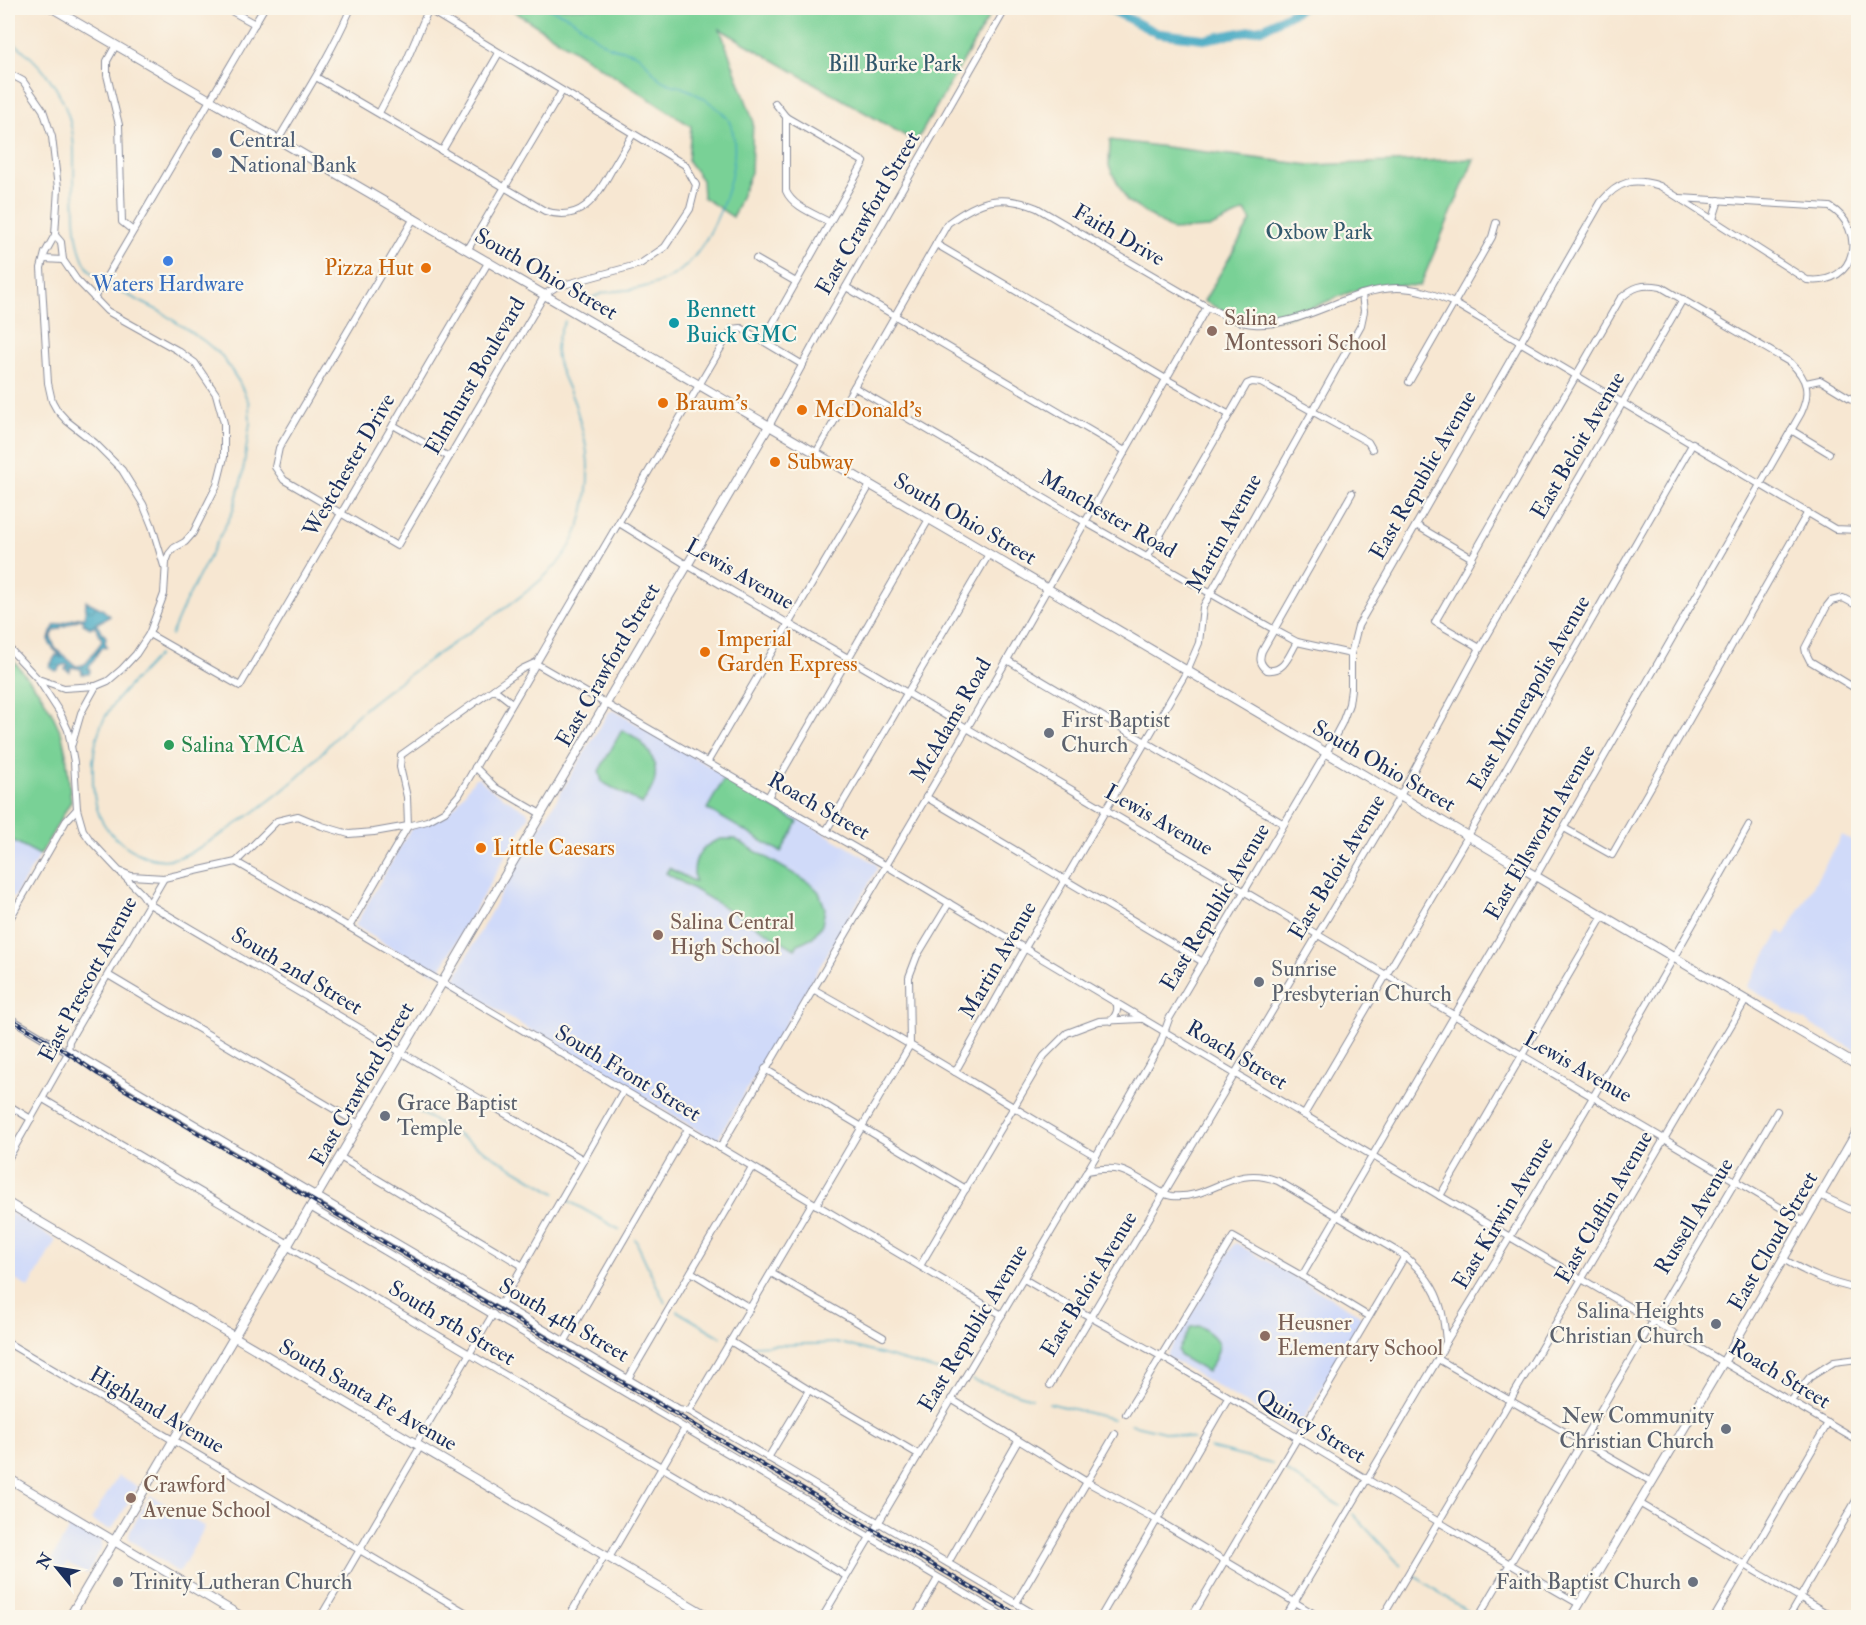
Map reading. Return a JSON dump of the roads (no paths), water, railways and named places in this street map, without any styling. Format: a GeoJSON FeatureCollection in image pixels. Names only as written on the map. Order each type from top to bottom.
{"type":"FeatureCollection","features":[{"type":"Feature","properties":{"kind":"main road","name":"South Ohio Street"},"geometry":{"type":"LineString","coordinates":[[55,8],[1858,1066]]}},
{"type":"Feature","properties":{"kind":"main road","name":"East Crawford Street"},"geometry":{"type":"LineString","coordinates":[[71,1615],[769,426]]}},
{"type":"Feature","properties":{"kind":"main road","name":"East Cloud Street"},"geometry":{"type":"LineString","coordinates":[[1571,1617],[1724,1361],[1858,1130]]}},
{"type":"Feature","properties":{"kind":"main road","name":"South Santa Fe Avenue"},"geometry":{"type":"LineString","coordinates":[[8,1203],[711,1617]]}},
{"type":"Feature","properties":{"kind":"main road"},"geometry":{"type":"LineString","coordinates":[[8,1478],[244,1617]]}},
{"type":"Feature","properties":{"kind":"street"},"geometry":{"type":"LineString","coordinates":[[225,8],[255,24]]}},
{"type":"Feature","properties":{"kind":"street"},"geometry":{"type":"LineString","coordinates":[[94,298],[264,8]]}},
{"type":"Feature","properties":{"kind":"street"},"geometry":{"type":"LineString","coordinates":[[279,140],[316,77],[351,8]]}},
{"type":"Feature","properties":{"kind":"street"},"geometry":{"type":"LineString","coordinates":[[316,77],[545,211],[555,214],[567,214],[582,209],[595,198],[633,134],[427,8],[406,62],[379,113]]}},
{"type":"Feature","properties":{"kind":"street","name":"East Crawford Street"},"geometry":{"type":"LineString","coordinates":[[769,426],[1006,8]]}},
{"type":"Feature","properties":{"kind":"street"},"geometry":{"type":"LineString","coordinates":[[116,45],[107,61],[107,75],[119,125],[122,222],[132,230]]}},
{"type":"Feature","properties":{"kind":"street"},"geometry":{"type":"LineString","coordinates":[[442,151],[499,53]]}},
{"type":"Feature","properties":{"kind":"street"},"geometry":{"type":"LineString","coordinates":[[8,73],[23,81],[43,110],[52,137],[57,188],[55,235],[41,268],[48,383],[52,401],[67,421],[95,443],[122,470],[143,504],[165,570]]}},
{"type":"Feature","properties":{"kind":"street"},"geometry":{"type":"LineString","coordinates":[[468,249],[562,91]]}},
{"type":"Feature","properties":{"kind":"street"},"geometry":{"type":"LineString","coordinates":[[763,341],[864,162],[786,117],[775,104]]}},
{"type":"Feature","properties":{"kind":"street"},"geometry":{"type":"LineString","coordinates":[[786,117],[786,191],[795,202],[829,222]]}},
{"type":"Feature","properties":{"kind":"street","name":"Elmhurst Boulevard"},"geometry":{"type":"LineString","coordinates":[[341,513],[397,546],[545,294],[556,287],[640,264],[665,247],[690,209],[696,185],[685,165],[633,134]]}},
{"type":"Feature","properties":{"kind":"street","name":"East Republic Avenue"},"geometry":{"type":"LineString","coordinates":[[822,1617],[1096,1156],[1160,1044],[1169,1020],[1326,753],[1349,704],[1351,654],[1358,626],[1601,202],[1612,188],[1637,181],[1660,186],[1680,198]]}},
{"type":"Feature","properties":{"kind":"street"},"geometry":{"type":"LineString","coordinates":[[1680,198],[1830,207],[1841,212],[1851,221],[1857,234],[1858,246],[1854,260],[1834,279],[1807,280],[1680,198]]}},
{"type":"Feature","properties":{"kind":"street","name":"Faith Drive"},"geometry":{"type":"LineString","coordinates":[[816,453],[948,223],[969,208],[1001,199],[1023,202],[1038,208],[1207,307],[1230,318],[1254,324],[1288,321],[1362,294],[1396,288],[1428,292],[1454,303],[1835,529],[1858,530]]}},
{"type":"Feature","properties":{"kind":"street"},"geometry":{"type":"LineString","coordinates":[[1713,219],[1719,200]]}},
{"type":"Feature","properties":{"kind":"street"},"geometry":{"type":"LineString","coordinates":[[341,513],[284,480],[275,467],[279,448],[414,218]]}},
{"type":"Feature","properties":{"kind":"street"},"geometry":{"type":"LineString","coordinates":[[1409,382],[1492,237],[1496,223]]}},
{"type":"Feature","properties":{"kind":"street"},"geometry":{"type":"LineString","coordinates":[[55,235],[61,243],[63,260],[76,279],[94,298],[107,310],[177,350],[195,363],[216,394],[224,423],[224,457],[217,485],[194,533],[174,548],[159,548]]}},
{"type":"Feature","properties":{"kind":"street"},"geometry":{"type":"LineString","coordinates":[[936,244],[1228,414]]}},
{"type":"Feature","properties":{"kind":"street"},"geometry":{"type":"LineString","coordinates":[[44,259],[63,260]]}},
{"type":"Feature","properties":{"kind":"street"},"geometry":{"type":"LineString","coordinates":[[756,259],[796,282]]}},
{"type":"Feature","properties":{"kind":"street","name":"Westchester Drive"},"geometry":{"type":"LineString","coordinates":[[149,634],[240,686],[489,261]]}},
{"type":"Feature","properties":{"kind":"street"},"geometry":{"type":"LineString","coordinates":[[1480,648],[1435,622],[1620,299],[1632,288],[1649,285],[1661,286],[1791,363],[1806,383],[1820,380],[1858,403]]}},
{"type":"Feature","properties":{"kind":"street"},"geometry":{"type":"LineString","coordinates":[[846,287],[1125,451]]}},
{"type":"Feature","properties":{"kind":"street","name":"Martin Avenue"},"geometry":{"type":"LineString","coordinates":[[955,1072],[1187,671],[1199,643],[1203,607],[1361,325],[1364,311],[1362,294]]}},
{"type":"Feature","properties":{"kind":"street","name":"East Beloit Avenue"},"geometry":{"type":"LineString","coordinates":[[1050,1385],[1400,796],[1480,648],[1683,299]]}},
{"type":"Feature","properties":{"kind":"street","name":"McAdams Road"},"geometry":{"type":"LineString","coordinates":[[720,1148],[1007,660],[1207,307]]}},
{"type":"Feature","properties":{"kind":"street"},"geometry":{"type":"LineString","coordinates":[[119,871],[142,877],[164,878],[236,862],[277,821],[298,816],[349,834],[408,826],[427,821],[445,811],[459,795],[732,329],[741,328],[802,365]]}},
{"type":"Feature","properties":{"kind":"street"},"geometry":{"type":"LineString","coordinates":[[1148,558],[1246,384],[1257,381],[1368,442],[1372,449]]}},
{"type":"Feature","properties":{"kind":"street","name":"East Ellsworth Avenue"},"geometry":{"type":"LineString","coordinates":[[1302,1275],[1564,828],[1806,404],[1806,383]]}},
{"type":"Feature","properties":{"kind":"street","name":"Manchester Road"},"geometry":{"type":"LineString","coordinates":[[854,387],[1297,642],[1351,654]]}},
{"type":"Feature","properties":{"kind":"street"},"geometry":{"type":"LineString","coordinates":[[393,425],[449,457]]}},
{"type":"Feature","properties":{"kind":"street"},"geometry":{"type":"LineString","coordinates":[[1791,430],[1829,453]]}},
{"type":"Feature","properties":{"kind":"street","name":"East Minneapolis Avenue"},"geometry":{"type":"LineString","coordinates":[[1305,1115],[1693,443]]}},
{"type":"Feature","properties":{"kind":"street"},"geometry":{"type":"LineString","coordinates":[[708,761],[870,485]]}},
{"type":"Feature","properties":{"kind":"street"},"geometry":{"type":"LineString","coordinates":[[1297,642],[1280,669],[1267,670],[1260,662],[1259,657],[1274,629],[1352,493]]}},
{"type":"Feature","properties":{"kind":"street"},"geometry":{"type":"LineString","coordinates":[[1564,828],[1612,855],[1808,512]]}},
{"type":"Feature","properties":{"kind":"street"},"geometry":{"type":"LineString","coordinates":[[768,796],[929,519]]}},
{"type":"Feature","properties":{"kind":"street","name":"Lewis Avenue"},"geometry":{"type":"LineString","coordinates":[[619,523],[1805,1222]]}},
{"type":"Feature","properties":{"kind":"street"},"geometry":{"type":"LineString","coordinates":[[1416,525],[1472,558]]}},
{"type":"Feature","properties":{"kind":"street"},"geometry":{"type":"LineString","coordinates":[[38,679],[64,688],[96,686],[108,681],[122,669],[136,654],[149,634],[164,594],[166,562],[174,548]]}},
{"type":"Feature","properties":{"kind":"street"},"geometry":{"type":"LineString","coordinates":[[826,831],[989,554]]}},
{"type":"Feature","properties":{"kind":"street"},"geometry":{"type":"LineString","coordinates":[[1858,606],[1843,598],[1831,601],[1805,648],[1810,661],[1858,690]]}},
{"type":"Feature","properties":{"kind":"street"},"geometry":{"type":"LineString","coordinates":[[8,646],[38,679],[62,717],[72,744]]}},
{"type":"Feature","properties":{"kind":"street"},"geometry":{"type":"LineString","coordinates":[[1007,660],[1284,824]]}},
{"type":"Feature","properties":{"kind":"street"},"geometry":{"type":"LineString","coordinates":[[349,927],[408,826],[407,797],[400,767],[401,755],[522,669],[535,663]]}},
{"type":"Feature","properties":{"kind":"street","name":"Roach Street"},"geometry":{"type":"LineString","coordinates":[[535,663],[768,796],[1440,1196],[1858,1441]]}},
{"type":"Feature","properties":{"kind":"street"},"geometry":{"type":"LineString","coordinates":[[72,744],[81,713],[96,686]]}},
{"type":"Feature","properties":{"kind":"street"},"geometry":{"type":"LineString","coordinates":[[494,689],[512,703]]}},
{"type":"Feature","properties":{"kind":"street","name":"South 2nd Street"},"geometry":{"type":"LineString","coordinates":[[72,744],[77,809],[86,835],[142,894],[148,904],[584,1160]]}},
{"type":"Feature","properties":{"kind":"street"},"geometry":{"type":"LineString","coordinates":[[475,767],[496,788],[541,814]]}},
{"type":"Feature","properties":{"kind":"street"},"geometry":{"type":"LineString","coordinates":[[926,797],[1203,962]]}},
{"type":"Feature","properties":{"kind":"street"},"geometry":{"type":"LineString","coordinates":[[8,922],[66,821],[77,809]]}},
{"type":"Feature","properties":{"kind":"street","name":"East Kirwin Avenue"},"geometry":{"type":"LineString","coordinates":[[1285,1617],[1593,1097],[1749,825]]}},
{"type":"Feature","properties":{"kind":"street","name":"South Front Street"},"geometry":{"type":"LineString","coordinates":[[236,862],[1002,1315]]}},
{"type":"Feature","properties":{"kind":"street","name":"East Prescott Avenue"},"geometry":{"type":"LineString","coordinates":[[8,1159],[68,1052],[69,1041],[164,878]]}},
{"type":"Feature","properties":{"kind":"street"},"geometry":{"type":"LineString","coordinates":[[689,1411],[910,1045],[909,977],[917,956],[949,903]]}},
{"type":"Feature","properties":{"kind":"street"},"geometry":{"type":"LineString","coordinates":[[1440,1196],[1603,916]]}},
{"type":"Feature","properties":{"kind":"street"},"geometry":{"type":"LineString","coordinates":[[108,975],[359,1124]]}},
{"type":"Feature","properties":{"kind":"street"},"geometry":{"type":"LineString","coordinates":[[813,990],[1096,1156]]}},
{"type":"Feature","properties":{"kind":"street","name":"East Claflin Avenue"},"geometry":{"type":"LineString","coordinates":[[1382,1617],[1746,1000]]}},
{"type":"Feature","properties":{"kind":"street"},"geometry":{"type":"LineString","coordinates":[[1111,1021],[1118,1008],[1116,1002]]}},
{"type":"Feature","properties":{"kind":"street","name":"South 4th Street"},"geometry":{"type":"LineString","coordinates":[[8,1017],[679,1409],[689,1411],[1041,1617]]}},
{"type":"Feature","properties":{"kind":"street"},"geometry":{"type":"LineString","coordinates":[[921,1266],[1044,1056],[1067,1034],[1099,1021],[1142,1019]]}},
{"type":"Feature","properties":{"kind":"street"},"geometry":{"type":"LineString","coordinates":[[765,1069],[966,1189]]}},
{"type":"Feature","properties":{"kind":"street"},"geometry":{"type":"LineString","coordinates":[[501,1304],[623,1091]]}},
{"type":"Feature","properties":{"kind":"street","name":"South 5th Street"},"geometry":{"type":"LineString","coordinates":[[43,1098],[289,1244],[290,1248],[846,1576]]}},
{"type":"Feature","properties":{"kind":"street"},"geometry":{"type":"LineString","coordinates":[[8,1105],[31,1119]]}},
{"type":"Feature","properties":{"kind":"street","name":"Russell Avenue"},"geometry":{"type":"LineString","coordinates":[[1478,1617],[1777,1111]]}},
{"type":"Feature","properties":{"kind":"street"},"geometry":{"type":"LineString","coordinates":[[565,1341],[688,1129]]}},
{"type":"Feature","properties":{"kind":"street"},"geometry":{"type":"LineString","coordinates":[[340,1156],[523,1266]]}},
{"type":"Feature","properties":{"kind":"street"},"geometry":{"type":"LineString","coordinates":[[628,1379],[752,1167]]}},
{"type":"Feature","properties":{"kind":"street"},"geometry":{"type":"LineString","coordinates":[[1087,1171],[1112,1167],[1122,1170],[1170,1196],[1196,1194],[1234,1178],[1249,1175],[1259,1175],[1278,1181],[1405,1256],[1422,1270],[1434,1288],[1444,1318],[1446,1342]]}},
{"type":"Feature","properties":{"kind":"street"},"geometry":{"type":"LineString","coordinates":[[1820,1195],[1858,1213]]}},
{"type":"Feature","properties":{"kind":"street","name":"South 4th Street"},"geometry":{"type":"LineString","coordinates":[[310,1207],[1007,1617]]}},
{"type":"Feature","properties":{"kind":"street"},"geometry":{"type":"LineString","coordinates":[[1126,1414],[1233,1237],[1302,1275],[1368,1316]]}},
{"type":"Feature","properties":{"kind":"street"},"geometry":{"type":"LineString","coordinates":[[1191,1617],[1405,1256]]}},
{"type":"Feature","properties":{"kind":"street"},"geometry":{"type":"LineString","coordinates":[[1783,1259],[1807,1273],[1835,1284],[1858,1289]]}},
{"type":"Feature","properties":{"kind":"street"},"geometry":{"type":"LineString","coordinates":[[691,1272],[750,1308]]}},
{"type":"Feature","properties":{"kind":"street"},"geometry":{"type":"LineString","coordinates":[[771,1273],[883,1337]]}},
{"type":"Feature","properties":{"kind":"street","name":"Quincy Street"},"geometry":{"type":"LineString","coordinates":[[1024,1279],[1579,1604]]}},
{"type":"Feature","properties":{"kind":"street"},"geometry":{"type":"LineString","coordinates":[[320,1617],[493,1314]]}},
{"type":"Feature","properties":{"kind":"street"},"geometry":{"type":"LineString","coordinates":[[730,1341],[918,1454]]}},
{"type":"Feature","properties":{"kind":"street","name":"Highland Avenue"},"geometry":{"type":"LineString","coordinates":[[8,1343],[475,1617]]}},
{"type":"Feature","properties":{"kind":"street"},"geometry":{"type":"LineString","coordinates":[[1438,1359],[1652,1482]]}},
{"type":"Feature","properties":{"kind":"street"},"geometry":{"type":"LineString","coordinates":[[1791,1401],[1810,1377],[1834,1362],[1858,1359]]}},
{"type":"Feature","properties":{"kind":"street"},"geometry":{"type":"LineString","coordinates":[[768,1458],[809,1390]]}},
{"type":"Feature","properties":{"kind":"street"},"geometry":{"type":"LineString","coordinates":[[1100,1617],[1228,1398]]}},
{"type":"Feature","properties":{"kind":"street"},"geometry":{"type":"LineString","coordinates":[[951,1399],[1087,1482],[1157,1520],[1321,1617]]}},
{"type":"Feature","properties":{"kind":"street"},"geometry":{"type":"LineString","coordinates":[[1714,1617],[1828,1423]]}},
{"type":"Feature","properties":{"kind":"street"},"geometry":{"type":"LineString","coordinates":[[568,1617],[685,1428]]}},
{"type":"Feature","properties":{"kind":"street"},"geometry":{"type":"LineString","coordinates":[[1016,1603],[1115,1434]]}},
{"type":"Feature","properties":{"kind":"street"},"geometry":{"type":"LineString","coordinates":[[948,1563],[1018,1441]]}},
{"type":"Feature","properties":{"kind":"street"},"geometry":{"type":"LineString","coordinates":[[1788,1617],[1858,1497]]}},
{"type":"Feature","properties":{"kind":"street"},"geometry":{"type":"LineString","coordinates":[[1640,1503],[1835,1617]]}},
{"type":"Feature","properties":{"kind":"street"},"geometry":{"type":"LineString","coordinates":[[915,1617],[938,1578]]}},
{"type":"Feature","properties":{"kind":"street"},"geometry":{"type":"LineString","coordinates":[[8,1613],[15,1617]]}},
{"type":"Feature","properties":{"kind":"street"},"geometry":{"type":"LineString","coordinates":[[71,1615],[82,1617]]}},
{"type":"Feature","properties":{"kind":"water"},"geometry":{"type":"Polygon","coordinates":[[[86,601],[110,616],[96,624],[106,637],[107,646],[98,652],[89,667],[89,674],[82,674],[81,669],[71,667],[70,672],[65,669],[69,666],[67,664],[60,666],[56,671],[49,667],[56,655],[63,658],[54,650],[49,640],[55,625],[85,617],[86,601]],[[84,620],[60,627],[51,637],[55,648],[76,666],[87,662],[102,640],[95,626],[90,628],[83,624],[84,620]]]}},
{"type":"Feature","properties":{"kind":"waterway"},"geometry":{"type":"LineString","coordinates":[[547,8],[572,19],[608,46],[638,55],[662,81],[687,89],[708,101],[726,116],[734,137],[731,178],[724,200],[705,242],[693,258],[677,273],[662,281],[636,289],[604,293],[584,303]]}},
{"type":"Feature","properties":{"kind":"waterway"},"geometry":{"type":"LineString","coordinates":[[1108,8],[1157,33],[1207,39],[1264,28],[1301,8]]}},
{"type":"Feature","properties":{"kind":"waterway"},"geometry":{"type":"LineString","coordinates":[[8,38],[40,67],[57,89],[63,102],[72,130],[75,212],[81,254],[89,270],[102,281]]}},
{"type":"Feature","properties":{"kind":"waterway"},"geometry":{"type":"LineString","coordinates":[[106,284],[161,312],[204,341],[222,356],[249,403],[250,423],[242,478],[233,511],[171,635]]}},
{"type":"Feature","properties":{"kind":"waterway"},"geometry":{"type":"LineString","coordinates":[[158,655],[117,699],[104,720],[94,751],[93,786],[100,817],[115,837],[141,854],[157,859],[169,859],[180,857],[197,849],[271,799],[307,768],[360,712],[415,670],[533,587],[567,551],[580,524],[584,509],[588,462],[581,424],[558,363],[556,350],[565,321]]}},
{"type":"Feature","properties":{"kind":"waterway"},"geometry":{"type":"LineString","coordinates":[[1853,840],[1858,837]]}},
{"type":"Feature","properties":{"kind":"waterway"},"geometry":{"type":"LineString","coordinates":[[416,1110],[555,1193]]}},
{"type":"Feature","properties":{"kind":"waterway"},"geometry":{"type":"LineString","coordinates":[[569,1201],[620,1230]]}},
{"type":"Feature","properties":{"kind":"waterway"},"geometry":{"type":"LineString","coordinates":[[635,1239],[665,1303]]}},
{"type":"Feature","properties":{"kind":"waterway"},"geometry":{"type":"LineString","coordinates":[[677,1311],[721,1337]]}},
{"type":"Feature","properties":{"kind":"waterway"},"geometry":{"type":"LineString","coordinates":[[748,1346],[840,1343],[951,1374]]}},
{"type":"Feature","properties":{"kind":"waterway"},"geometry":{"type":"LineString","coordinates":[[972,1380],[1032,1398]]}},
{"type":"Feature","properties":{"kind":"waterway"},"geometry":{"type":"LineString","coordinates":[[1049,1403],[1113,1419]]}},
{"type":"Feature","properties":{"kind":"waterway"},"geometry":{"type":"LineString","coordinates":[[1131,1424],[1193,1439]]}},
{"type":"Feature","properties":{"kind":"waterway"},"geometry":{"type":"LineString","coordinates":[[1210,1448],[1272,1464]]}},
{"type":"Feature","properties":{"kind":"waterway"},"geometry":{"type":"LineString","coordinates":[[1286,1471],[1340,1506]]}},
{"type":"Feature","properties":{"kind":"waterway"},"geometry":{"type":"LineString","coordinates":[[1353,1514],[1401,1566]]}},
{"type":"Feature","properties":{"kind":"waterway"},"geometry":{"type":"LineString","coordinates":[[1415,1576],[1471,1614]]}},
{"type":"Feature","properties":{"kind":"railway"},"geometry":{"type":"LineString","coordinates":[[8,1017],[98,1074],[1023,1618]]}},
{"type":"Feature","properties":{"kind":"place","name":"Central National Bank"},"geometry":{"type":"Point","coordinates":[217,153]}},
{"type":"Feature","properties":{"kind":"place","name":"Waters Hardware"},"geometry":{"type":"Point","coordinates":[168,261]}},
{"type":"Feature","properties":{"kind":"place","name":"Pizza Hut"},"geometry":{"type":"Point","coordinates":[426,268]}},
{"type":"Feature","properties":{"kind":"place","name":"Bennett Buick GMC"},"geometry":{"type":"Point","coordinates":[674,323]}},
{"type":"Feature","properties":{"kind":"place","name":"Salina Montessori School"},"geometry":{"type":"Point","coordinates":[1212,331]}},
{"type":"Feature","properties":{"kind":"place","name":"Braum's"},"geometry":{"type":"Point","coordinates":[663,403]}},
{"type":"Feature","properties":{"kind":"place","name":"McDonald's"},"geometry":{"type":"Point","coordinates":[802,410]}},
{"type":"Feature","properties":{"kind":"place","name":"Subway"},"geometry":{"type":"Point","coordinates":[775,462]}},
{"type":"Feature","properties":{"kind":"place","name":"Imperial Garden Express"},"geometry":{"type":"Point","coordinates":[705,652]}},
{"type":"Feature","properties":{"kind":"place","name":"First Baptist Church"},"geometry":{"type":"Point","coordinates":[1049,733]}},
{"type":"Feature","properties":{"kind":"place","name":"Salina YMCA"},"geometry":{"type":"Point","coordinates":[169,745]}},
{"type":"Feature","properties":{"kind":"place","name":"Little Caesars"},"geometry":{"type":"Point","coordinates":[481,848]}},
{"type":"Feature","properties":{"kind":"place","name":"Salina Central High School"},"geometry":{"type":"Point","coordinates":[658,935]}},
{"type":"Feature","properties":{"kind":"place","name":"Sunrise Presbyterian Church"},"geometry":{"type":"Point","coordinates":[1259,982]}},
{"type":"Feature","properties":{"kind":"place","name":"Grace Baptist Temple"},"geometry":{"type":"Point","coordinates":[385,1116]}},
{"type":"Feature","properties":{"kind":"place","name":"Salina Heights Christian Church"},"geometry":{"type":"Point","coordinates":[1716,1324]}},
{"type":"Feature","properties":{"kind":"place","name":"Heusner Elementary School"},"geometry":{"type":"Point","coordinates":[1265,1336]}},
{"type":"Feature","properties":{"kind":"place","name":"New Community Christian Church"},"geometry":{"type":"Point","coordinates":[1726,1429]}},
{"type":"Feature","properties":{"kind":"place","name":"Crawford Avenue School"},"geometry":{"type":"Point","coordinates":[131,1498]}},
{"type":"Feature","properties":{"kind":"place","name":"Trinity Lutheran Church"},"geometry":{"type":"Point","coordinates":[118,1582]}},
{"type":"Feature","properties":{"kind":"place","name":"Faith Baptist Church"},"geometry":{"type":"Point","coordinates":[1693,1582]}},
{"type":"Feature","properties":{"kind":"park label","name":"Bill Burke Park"},"geometry":{"type":"Point","coordinates":[895,64]}},
{"type":"Feature","properties":{"kind":"park label","name":"Oxbow Park"},"geometry":{"type":"Point","coordinates":[1319,232]}}]}
